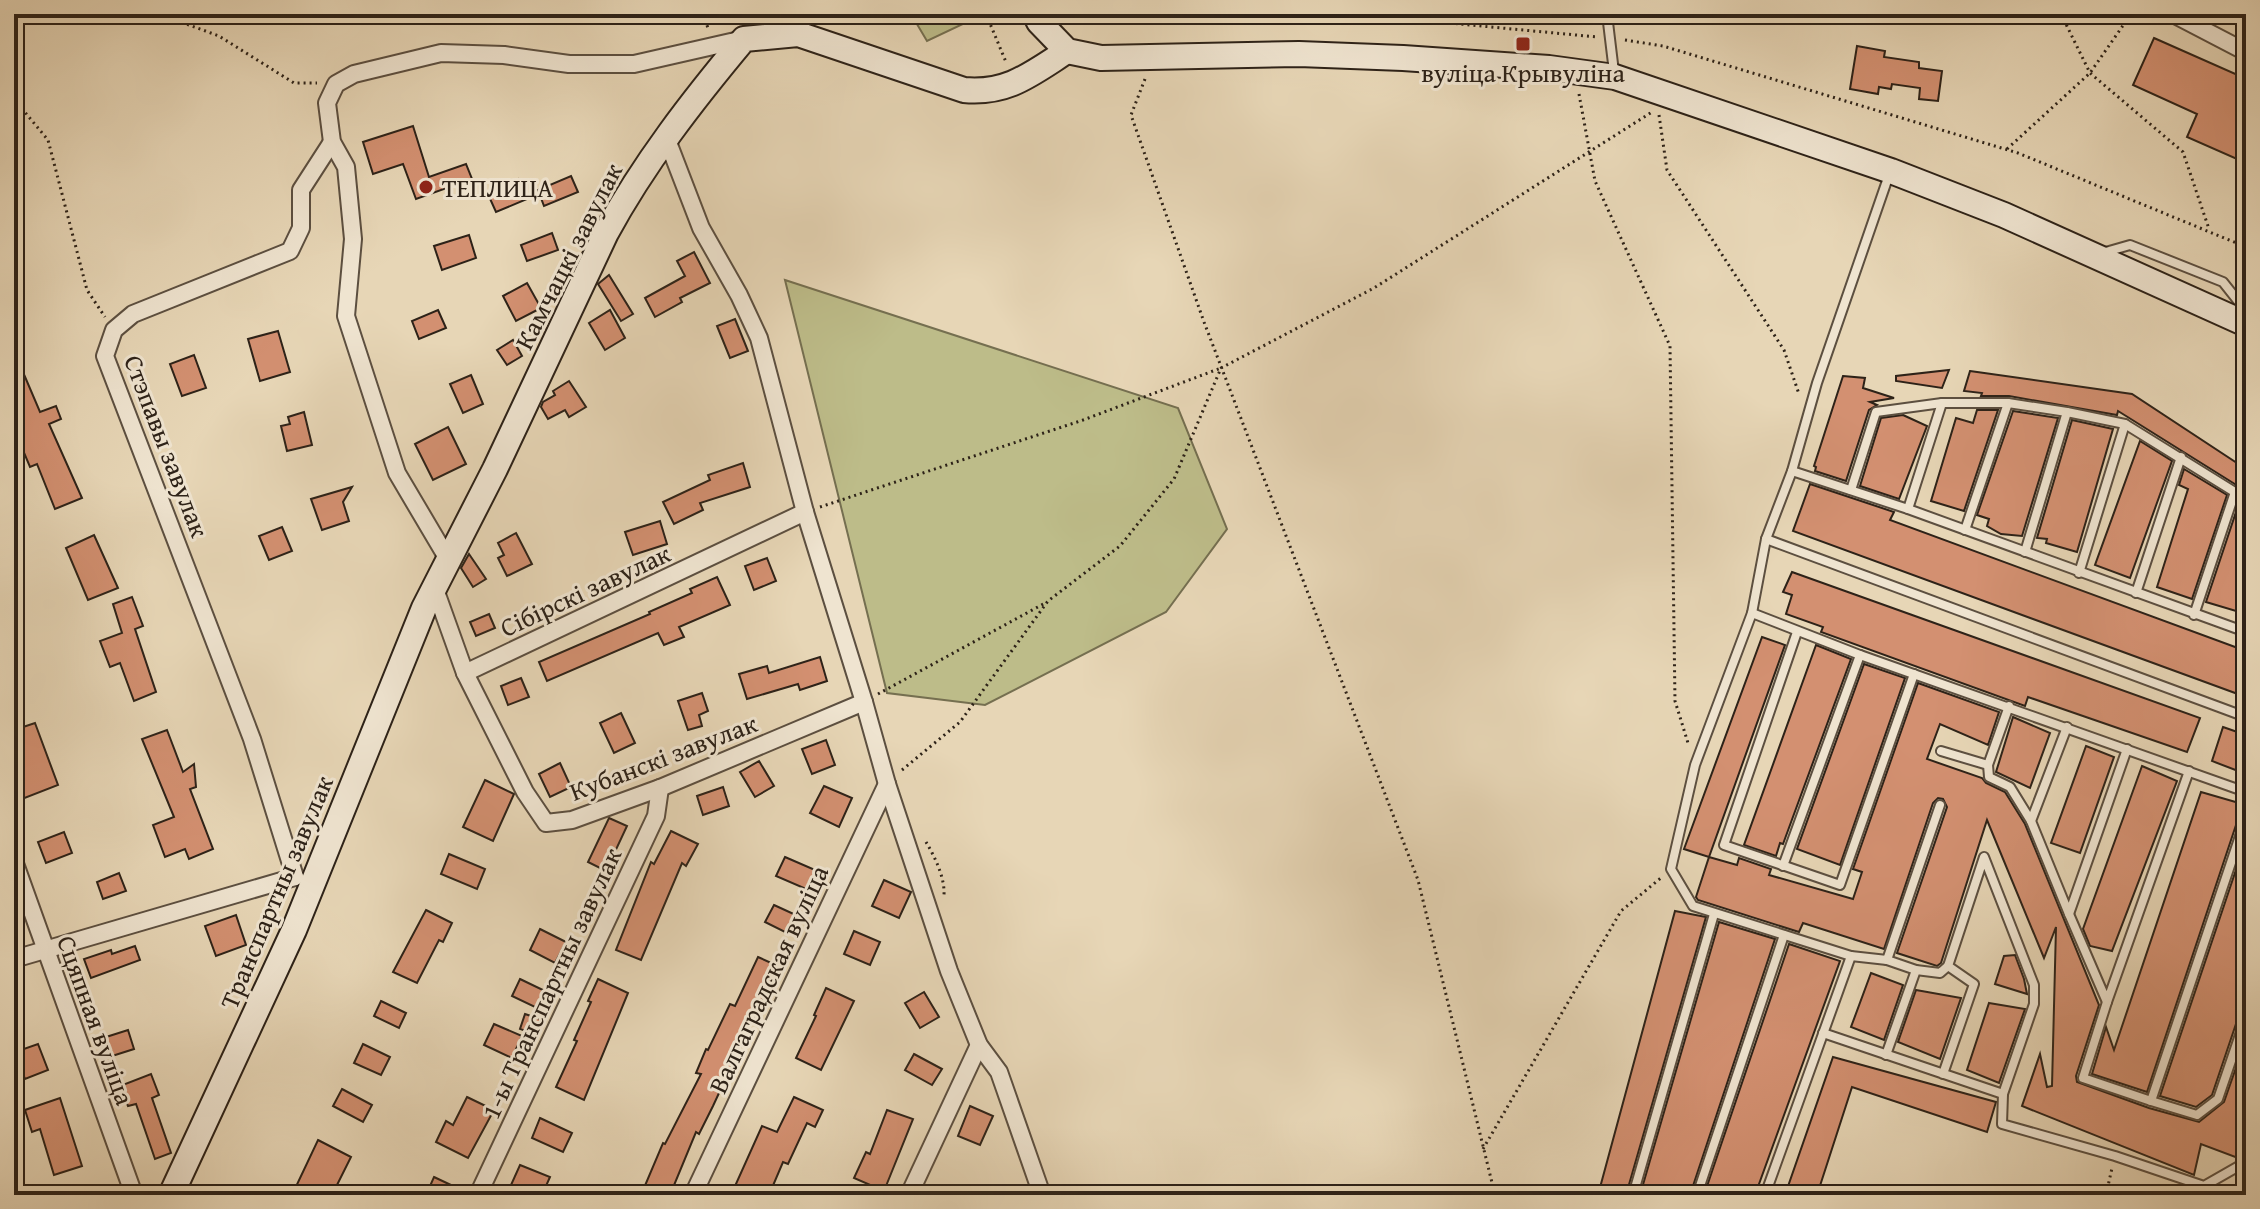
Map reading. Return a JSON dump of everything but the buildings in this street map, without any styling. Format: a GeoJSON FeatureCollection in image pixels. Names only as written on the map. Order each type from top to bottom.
{"type":"FeatureCollection","features":[{"type":"Feature","properties":{"kind":"main road"},"geometry":{"type":"LineString","coordinates":[[1035,14],[1067,51],[1101,58],[1299,54],[1403,58],[1615,77],[1891,171],[2004,215],[2246,324]]}},
{"type":"Feature","properties":{"kind":"main road"},"geometry":{"type":"LineString","coordinates":[[744,39],[798,34],[964,90],[987,92],[1014,84],[1067,51]]}},
{"type":"Feature","properties":{"kind":"main road","name":"Камчацкі завулак"},"geometry":{"type":"LineString","coordinates":[[429,598],[495,469],[626,195],[666,137],[744,39]]}},
{"type":"Feature","properties":{"kind":"main road","name":"Транспартны завулак"},"geometry":{"type":"LineString","coordinates":[[171,1195],[294,930],[304,880],[429,598]]}},
{"type":"Feature","properties":{"kind":"street"},"geometry":{"type":"LineString","coordinates":[[2173,14],[2246,52]]}},
{"type":"Feature","properties":{"kind":"street"},"geometry":{"type":"LineString","coordinates":[[449,561],[397,473],[346,316],[353,239],[346,167],[332,142],[327,103],[336,84],[354,74],[441,53],[504,55],[569,64],[634,64],[744,39]]}},
{"type":"Feature","properties":{"kind":"street"},"geometry":{"type":"LineString","coordinates":[[666,137],[701,228],[759,338],[805,512],[887,784],[949,971],[979,1045],[999,1072],[1042,1195]]}},
{"type":"Feature","properties":{"kind":"street","name":"Стэпавы завулак"},"geometry":{"type":"LineString","coordinates":[[304,880],[105,356],[114,330],[133,314],[290,251],[301,228],[301,190],[332,142]]}},
{"type":"Feature","properties":{"kind":"street","name":"Сібірскі завулак"},"geometry":{"type":"LineString","coordinates":[[465,673],[805,512]]}},
{"type":"Feature","properties":{"kind":"street"},"geometry":{"type":"LineString","coordinates":[[429,598],[465,673]]}},
{"type":"Feature","properties":{"kind":"street","name":"Кубанскі завулак"},"geometry":{"type":"LineString","coordinates":[[465,673],[525,792],[546,823],[572,820],[660,788],[864,702]]}},
{"type":"Feature","properties":{"kind":"street","name":"Валгаградская вуліца"},"geometry":{"type":"LineString","coordinates":[[693,1195],[887,784]]}},
{"type":"Feature","properties":{"kind":"street","name":"1-ы Транспартны завулак"},"geometry":{"type":"LineString","coordinates":[[478,1195],[656,816],[660,788]]}},
{"type":"Feature","properties":{"kind":"street","name":"Сцяпная вуліца"},"geometry":{"type":"LineString","coordinates":[[14,861],[134,1195]]}},
{"type":"Feature","properties":{"kind":"street"},"geometry":{"type":"LineString","coordinates":[[14,959],[44,948],[304,880]]}},
{"type":"Feature","properties":{"kind":"street"},"geometry":{"type":"LineString","coordinates":[[909,1195],[979,1045]]}},
{"type":"Feature","properties":{"kind":"lane"},"geometry":{"type":"LineString","coordinates":[[1607,14],[1615,77]]}},
{"type":"Feature","properties":{"kind":"lane"},"geometry":{"type":"LineString","coordinates":[[1891,171],[1806,416],[1792,471],[1766,539],[1752,613],[1695,765],[1671,869],[1693,906],[1851,956],[1887,960],[1916,970],[1940,973],[1948,966],[1984,857],[2034,985],[2034,1004],[2003,1094],[2002,1124],[2115,1156],[2204,1186],[2246,1162]]}},
{"type":"Feature","properties":{"kind":"lane"},"geometry":{"type":"LineString","coordinates":[[2094,256],[2130,245],[2223,282],[2246,311]]}},
{"type":"Feature","properties":{"kind":"lane"},"geometry":{"type":"LineString","coordinates":[[1908,509],[1942,403]]}},
{"type":"Feature","properties":{"kind":"lane"},"geometry":{"type":"LineString","coordinates":[[1851,490],[1876,412],[1942,403],[2008,403],[2125,424],[2246,499]]}},
{"type":"Feature","properties":{"kind":"lane"},"geometry":{"type":"LineString","coordinates":[[1965,530],[2008,403]]}},
{"type":"Feature","properties":{"kind":"lane"},"geometry":{"type":"LineString","coordinates":[[2025,552],[2067,412]]}},
{"type":"Feature","properties":{"kind":"lane"},"geometry":{"type":"LineString","coordinates":[[2079,573],[2125,424]]}},
{"type":"Feature","properties":{"kind":"lane"},"geometry":{"type":"LineString","coordinates":[[2136,593],[2181,457]]}},
{"type":"Feature","properties":{"kind":"lane"},"geometry":{"type":"LineString","coordinates":[[1792,471],[1908,509],[2246,632]]}},
{"type":"Feature","properties":{"kind":"lane"},"geometry":{"type":"LineString","coordinates":[[2194,615],[2235,492]]}},
{"type":"Feature","properties":{"kind":"lane"},"geometry":{"type":"LineString","coordinates":[[1766,539],[2246,717]]}},
{"type":"Feature","properties":{"kind":"lane"},"geometry":{"type":"LineString","coordinates":[[1752,613],[1860,655],[2246,792]]}},
{"type":"Feature","properties":{"kind":"lane"},"geometry":{"type":"LineString","coordinates":[[1797,632],[1724,845],[1840,885],[1914,674]]}},
{"type":"Feature","properties":{"kind":"lane"},"geometry":{"type":"LineString","coordinates":[[1783,866],[1860,655]]}},
{"type":"Feature","properties":{"kind":"lane"},"geometry":{"type":"LineString","coordinates":[[2009,706],[1988,765],[1989,777],[2010,787],[2031,821],[2107,1002]]}},
{"type":"Feature","properties":{"kind":"lane"},"geometry":{"type":"LineString","coordinates":[[2031,821],[2067,727]]}},
{"type":"Feature","properties":{"kind":"lane"},"geometry":{"type":"LineString","coordinates":[[2069,914],[2127,749]]}},
{"type":"Feature","properties":{"kind":"lane"},"geometry":{"type":"LineString","coordinates":[[1941,751],[1988,765]]}},
{"type":"Feature","properties":{"kind":"lane"},"geometry":{"type":"LineString","coordinates":[[2189,771],[2083,1078],[2197,1115],[2218,1099],[2246,1017]]}},
{"type":"Feature","properties":{"kind":"lane"},"geometry":{"type":"LineString","coordinates":[[1887,960],[1940,805]]}},
{"type":"Feature","properties":{"kind":"lane"},"geometry":{"type":"LineString","coordinates":[[2151,1101],[2246,818]]}},
{"type":"Feature","properties":{"kind":"lane"},"geometry":{"type":"LineString","coordinates":[[1633,1195],[1714,914]]}},
{"type":"Feature","properties":{"kind":"lane"},"geometry":{"type":"LineString","coordinates":[[1697,1195],[1784,935]]}},
{"type":"Feature","properties":{"kind":"lane"},"geometry":{"type":"LineString","coordinates":[[1765,1195],[1851,956]]}},
{"type":"Feature","properties":{"kind":"lane"},"geometry":{"type":"LineString","coordinates":[[1943,1074],[1974,984],[1948,966]]}},
{"type":"Feature","properties":{"kind":"lane"},"geometry":{"type":"LineString","coordinates":[[1886,1055],[1916,970]]}},
{"type":"Feature","properties":{"kind":"lane"},"geometry":{"type":"LineString","coordinates":[[1823,1033],[2003,1094]]}},
{"type":"Feature","properties":{"kind":"path"},"geometry":{"type":"LineString","coordinates":[[159,14],[219,36],[294,83],[336,84]]}},
{"type":"Feature","properties":{"kind":"path"},"geometry":{"type":"LineString","coordinates":[[986,14],[1014,84]]}},
{"type":"Feature","properties":{"kind":"path"},"geometry":{"type":"LineString","coordinates":[[1087,14],[1091,18],[1109,21],[1247,14]]}},
{"type":"Feature","properties":{"kind":"path"},"geometry":{"type":"LineString","coordinates":[[1354,14],[1611,38],[1663,46],[2006,150],[2209,229],[2246,247]]}},
{"type":"Feature","properties":{"kind":"path"},"geometry":{"type":"LineString","coordinates":[[1415,14],[1425,21]]}},
{"type":"Feature","properties":{"kind":"path"},"geometry":{"type":"LineString","coordinates":[[2061,14],[2090,73],[2183,152],[2209,229]]}},
{"type":"Feature","properties":{"kind":"path"},"geometry":{"type":"LineString","coordinates":[[2006,150],[2090,73],[2131,14]]}},
{"type":"Feature","properties":{"kind":"path"},"geometry":{"type":"LineString","coordinates":[[1153,56],[1131,115],[1221,368],[1418,880],[1495,1195]]}},
{"type":"Feature","properties":{"kind":"path"},"geometry":{"type":"LineString","coordinates":[[1574,71],[1595,181],[1670,346],[1675,701],[1695,765]]}},
{"type":"Feature","properties":{"kind":"path"},"geometry":{"type":"LineString","coordinates":[[14,99],[48,140],[87,290],[114,330]]}},
{"type":"Feature","properties":{"kind":"path"},"geometry":{"type":"LineString","coordinates":[[805,512],[1083,420],[1221,368],[1374,288],[1658,108],[1667,170],[1784,350],[1806,416]]}},
{"type":"Feature","properties":{"kind":"path"},"geometry":{"type":"LineString","coordinates":[[864,702],[1048,601],[1120,546],[1174,479],[1221,368]]}},
{"type":"Feature","properties":{"kind":"path"},"geometry":{"type":"LineString","coordinates":[[887,784],[960,722],[1048,601]]}},
{"type":"Feature","properties":{"kind":"path"},"geometry":{"type":"LineString","coordinates":[[1483,1149],[1621,911],[1671,869]]}},
{"type":"Feature","properties":{"kind":"path"},"geometry":{"type":"LineString","coordinates":[[2106,1195],[2115,1156]]}},
{"type":"Feature","properties":{"kind":"shaded area"},"geometry":{"type":"Polygon","coordinates":[[[911,14],[962,14],[965,23],[927,41],[911,14]]]}},
{"type":"Feature","properties":{"kind":"shaded area"},"geometry":{"type":"Polygon","coordinates":[[[785,280],[1178,408],[1227,529],[1166,612],[985,705],[887,693],[785,280]]]}},
{"type":"Feature","properties":{"kind":"place","name":"вуліца Крывуліна"},"geometry":{"type":"Point","coordinates":[1523,44]}},
{"type":"Feature","properties":{"kind":"place","name":"ТЕПЛИЦА"},"geometry":{"type":"Point","coordinates":[426,187]}}]}
